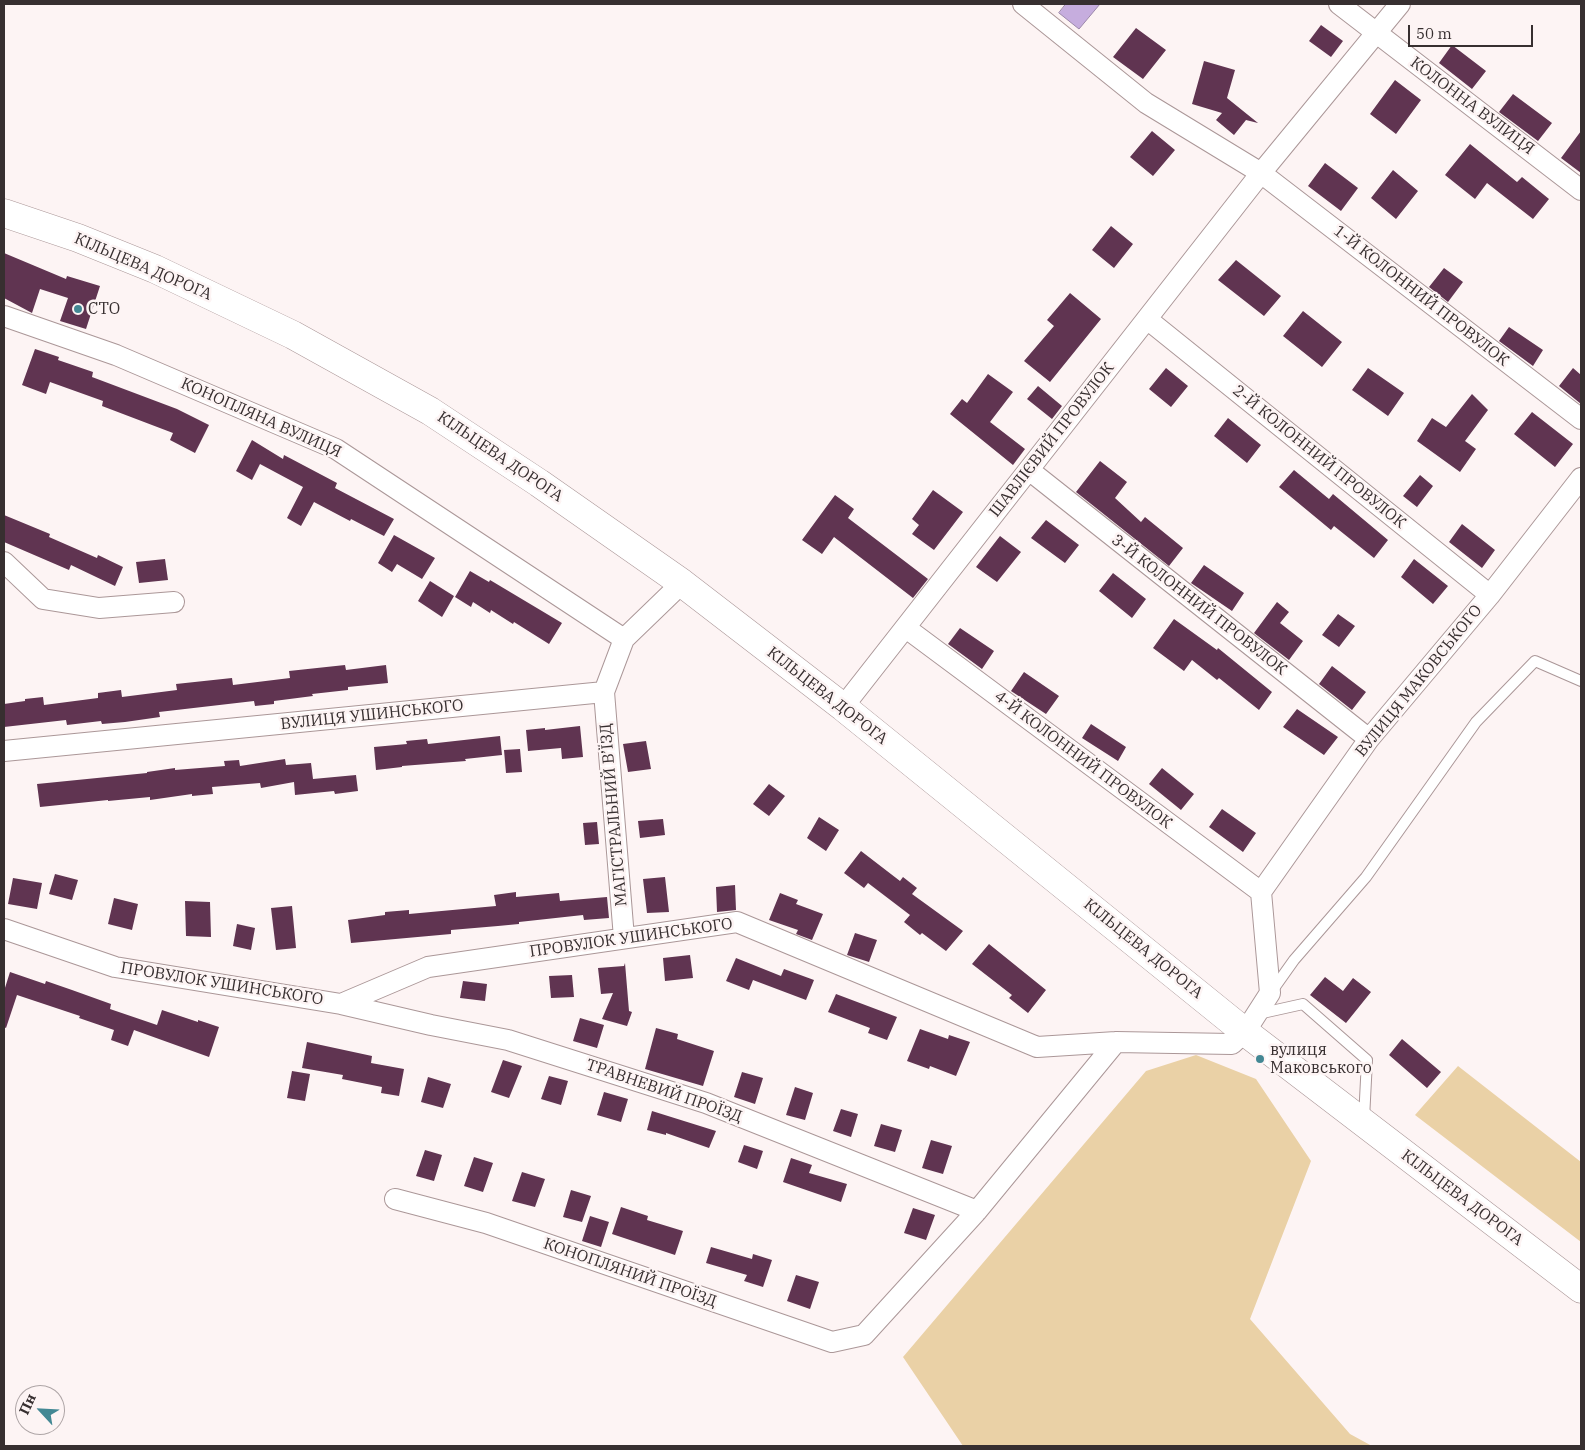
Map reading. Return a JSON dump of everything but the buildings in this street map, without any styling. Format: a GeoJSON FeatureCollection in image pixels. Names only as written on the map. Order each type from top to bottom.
{"type":"FeatureCollection","features":[{"type":"Feature","properties":{"kind":"highway","name":"КІЛЬЦЕВА ДОРОГА"},"geometry":{"type":"LineString","coordinates":[[4,213],[70,235],[155,269],[293,335],[430,411],[539,483],[682,583],[1250,1023],[1364,1123],[1581,1289]]}},
{"type":"Feature","properties":{"kind":"street"},"geometry":{"type":"LineString","coordinates":[[1023,4],[1146,103],[1261,173]]}},
{"type":"Feature","properties":{"kind":"street","name":"КОЛОННА ВУЛИЦЯ"},"geometry":{"type":"LineString","coordinates":[[1338,4],[1581,190]]}},
{"type":"Feature","properties":{"kind":"street","name":"ШАВЛІЄВИЙ ПРОВУЛОК"},"geometry":{"type":"LineString","coordinates":[[843,708],[1261,173],[1400,4]]}},
{"type":"Feature","properties":{"kind":"street","name":"1-Й КОЛОННИЙ ПРОВУЛОК"},"geometry":{"type":"LineString","coordinates":[[1261,173],[1581,420]]}},
{"type":"Feature","properties":{"kind":"street","name":"КОНОПЛЯНА ВУЛИЦЯ"},"geometry":{"type":"LineString","coordinates":[[4,316],[116,355],[336,449],[624,640]]}},
{"type":"Feature","properties":{"kind":"street","name":"2-Й КОЛОННИЙ ПРОВУЛОК"},"geometry":{"type":"LineString","coordinates":[[1147,319],[1490,595]]}},
{"type":"Feature","properties":{"kind":"street","name":"3-Й КОЛОННИЙ ПРОВУЛОК"},"geometry":{"type":"LineString","coordinates":[[1029,470],[1369,739]]}},
{"type":"Feature","properties":{"kind":"street","name":"ВУЛИЦЯ МАКОВСЬКОГО"},"geometry":{"type":"LineString","coordinates":[[1261,892],[1369,739],[1490,595],[1581,478]]}},
{"type":"Feature","properties":{"kind":"street"},"geometry":{"type":"LineString","coordinates":[[4,562],[43,599],[99,608],[174,602]]}},
{"type":"Feature","properties":{"kind":"street"},"geometry":{"type":"LineString","coordinates":[[604,692],[624,640],[682,583]]}},
{"type":"Feature","properties":{"kind":"street","name":"4-Й КОЛОННИЙ ПРОВУЛОК"},"geometry":{"type":"LineString","coordinates":[[906,628],[1261,892]]}},
{"type":"Feature","properties":{"kind":"street","name":"ВУЛИЦЯ УШИНСЬКОГО"},"geometry":{"type":"LineString","coordinates":[[4,751],[604,692]]}},
{"type":"Feature","properties":{"kind":"street","name":"МАГІСТРАЛЬНИЙ В’ЇЗД"},"geometry":{"type":"LineString","coordinates":[[604,692],[624,938]]}},
{"type":"Feature","properties":{"kind":"street"},"geometry":{"type":"LineString","coordinates":[[1250,1023],[1270,993],[1261,892]]}},
{"type":"Feature","properties":{"kind":"street","name":"ПРОВУЛОК УШИНСЬКОГО"},"geometry":{"type":"LineString","coordinates":[[4,929],[115,967],[340,1004],[428,967],[737,922],[1037,1047],[1116,1042],[1232,1044],[1250,1023]]}},
{"type":"Feature","properties":{"kind":"street","name":"ТРАВНЕВИЙ ПРОЇЗД"},"geometry":{"type":"LineString","coordinates":[[340,1004],[508,1040],[706,1103],[977,1211]]}},
{"type":"Feature","properties":{"kind":"street"},"geometry":{"type":"LineString","coordinates":[[977,1211],[1116,1042]]}},
{"type":"Feature","properties":{"kind":"street","name":"КОНОПЛЯНИЙ ПРОЇЗД"},"geometry":{"type":"LineString","coordinates":[[394,1198],[486,1223],[832,1342],[864,1335],[977,1211]]}},
{"type":"Feature","properties":{"kind":"lane"},"geometry":{"type":"LineString","coordinates":[[1270,993],[1294,960],[1366,877],[1476,722],[1534,660],[1581,681]]}},
{"type":"Feature","properties":{"kind":"lane"},"geometry":{"type":"LineString","coordinates":[[1250,1023],[1303,1004],[1367,1060],[1364,1123]]}},
{"type":"Feature","properties":{"kind":"shaded area"},"geometry":{"type":"Polygon","coordinates":[[[1066,4],[1100,4],[1079,29],[1059,13],[1066,4]]]}},
{"type":"Feature","properties":{"kind":"shaded area"},"geometry":{"type":"Polygon","coordinates":[[[1196,1055],[1256,1079],[1311,1161],[1250,1319],[1350,1434],[1372,1446],[963,1446],[903,1357],[1146,1071],[1196,1055]]]}},
{"type":"Feature","properties":{"kind":"shaded area"},"geometry":{"type":"Polygon","coordinates":[[[1458,1066],[1581,1162],[1581,1242],[1415,1115],[1458,1066]]]}},
{"type":"Feature","properties":{"kind":"place","name":"СТО"},"geometry":{"type":"Point","coordinates":[78,309]}},
{"type":"Feature","properties":{"kind":"place","name":"вулиця Маковського"},"geometry":{"type":"Point","coordinates":[1260,1059]}}]}
